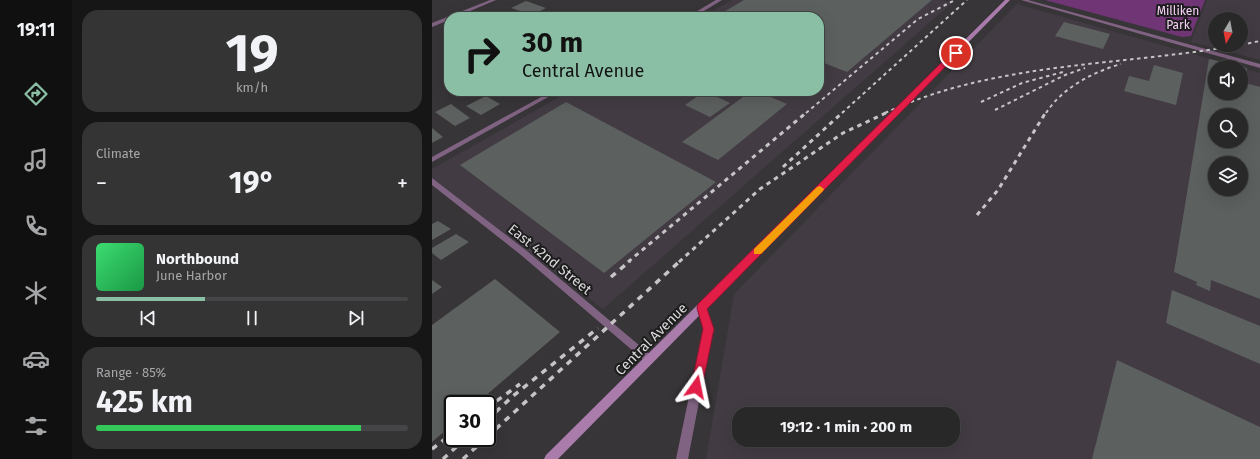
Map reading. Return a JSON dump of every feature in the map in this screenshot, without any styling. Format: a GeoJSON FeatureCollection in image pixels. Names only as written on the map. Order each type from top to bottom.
{"type":"FeatureCollection","features":[{"type":"Feature","properties":{"kind":"street"},"geometry":{"type":"LineString","coordinates":[[464,12],[494,0]]}},
{"type":"Feature","properties":{"kind":"street"},"geometry":{"type":"LineString","coordinates":[[699,12],[720,0]]}},
{"type":"Feature","properties":{"kind":"street","name":"Central Avenue"},"geometry":{"type":"LineString","coordinates":[[550,459],[1008,0]]}},
{"type":"Feature","properties":{"kind":"street"},"geometry":{"type":"LineString","coordinates":[[1024,0],[1260,66]]}},
{"type":"Feature","properties":{"kind":"street"},"geometry":{"type":"LineString","coordinates":[[432,25],[444,20]]}},
{"type":"Feature","properties":{"kind":"street"},"geometry":{"type":"LineString","coordinates":[[432,160],[547,96]]}},
{"type":"Feature","properties":{"kind":"street","name":"East 42nd Street"},"geometry":{"type":"LineString","coordinates":[[432,181],[524,253],[649,359]]}},
{"type":"Feature","properties":{"kind":"street"},"geometry":{"type":"LineString","coordinates":[[682,459],[708,329],[702,308]]}},
{"type":"Feature","properties":{"kind":"shaded area"},"geometry":{"type":"Polygon","coordinates":[[[732,0],[942,0],[952,3],[603,309],[432,178],[432,169],[561,96],[824,96],[824,12],[711,12],[732,0]]]}},
{"type":"Feature","properties":{"kind":"shaded area"},"geometry":{"type":"Polygon","coordinates":[[[1207,0],[1260,0],[1260,60],[1229,52],[1248,52],[1248,12],[1208,12],[1208,46],[1191,42],[1207,0]]]}},
{"type":"Feature","properties":{"kind":"shaded area"},"geometry":{"type":"Polygon","coordinates":[[[1017,4],[1214,60],[1208,60],[1208,100],[1248,100],[1248,70],[1260,73],[1260,459],[706,459],[734,294],[1017,4]]]}},
{"type":"Feature","properties":{"kind":"green space","name":"Milliken Park"},"geometry":{"type":"Polygon","coordinates":[[[1045,0],[1205,0],[1191,36],[1182,37],[1045,0]]]}},
{"type":"Feature","properties":{"kind":"building"},"geometry":{"type":"Polygon","coordinates":[[[744,0],[932,0],[847,72],[824,63],[824,12],[724,12],[744,0]]]}},
{"type":"Feature","properties":{"kind":"building"},"geometry":{"type":"Polygon","coordinates":[[[526,1],[546,8],[538,12],[523,12],[511,8],[526,1]]]}},
{"type":"Feature","properties":{"kind":"building"},"geometry":{"type":"Polygon","coordinates":[[[1064,22],[1110,34],[1103,49],[1055,36],[1064,22]]]}},
{"type":"Feature","properties":{"kind":"building"},"geometry":{"type":"Polygon","coordinates":[[[1154,65],[1183,73],[1176,105],[1124,91],[1129,76],[1149,81],[1154,65]]]}},
{"type":"Feature","properties":{"kind":"building"},"geometry":{"type":"Polygon","coordinates":[[[1208,65],[1208,100],[1248,100],[1248,84],[1260,87],[1260,299],[1211,280],[1210,291],[1196,285],[1197,282],[1174,272],[1208,65]]]}},
{"type":"Feature","properties":{"kind":"building"},"geometry":{"type":"Polygon","coordinates":[[[486,96],[500,104],[481,115],[466,106],[486,96]]]}},
{"type":"Feature","properties":{"kind":"building"},"geometry":{"type":"Polygon","coordinates":[[[698,96],[715,96],[730,103],[710,117],[685,105],[698,96]]]}},
{"type":"Feature","properties":{"kind":"building"},"geometry":{"type":"Polygon","coordinates":[[[744,96],[769,96],[787,104],[718,160],[682,142],[744,96]]]}},
{"type":"Feature","properties":{"kind":"building"},"geometry":{"type":"Polygon","coordinates":[[[566,102],[716,182],[604,273],[460,165],[566,102]]]}},
{"type":"Feature","properties":{"kind":"building"},"geometry":{"type":"Polygon","coordinates":[[[451,104],[470,118],[455,126],[435,112],[451,104]]]}},
{"type":"Feature","properties":{"kind":"building"},"geometry":{"type":"Polygon","coordinates":[[[432,128],[443,137],[432,143],[432,128]]]}},
{"type":"Feature","properties":{"kind":"building"},"geometry":{"type":"Polygon","coordinates":[[[438,221],[451,229],[432,240],[432,224],[438,221]]]}},
{"type":"Feature","properties":{"kind":"building"},"geometry":{"type":"Polygon","coordinates":[[[456,234],[469,242],[441,260],[432,253],[432,248],[456,234]]]}},
{"type":"Feature","properties":{"kind":"building"},"geometry":{"type":"Polygon","coordinates":[[[495,279],[560,332],[486,395],[444,395],[444,432],[432,442],[432,325],[495,279]]]}},
{"type":"Feature","properties":{"kind":"building"},"geometry":{"type":"Polygon","coordinates":[[[432,280],[442,287],[432,294],[432,280]]]}},
{"type":"Feature","properties":{"kind":"building"},"geometry":{"type":"Polygon","coordinates":[[[1172,290],[1260,326],[1260,364],[1166,323],[1172,290]]]}},
{"type":"Feature","properties":{"kind":"building"},"geometry":{"type":"Polygon","coordinates":[[[1117,360],[1260,427],[1260,459],[1092,459],[1117,360]]]}},
{"type":"Feature","properties":{"kind":"railway"},"geometry":{"type":"LineString","coordinates":[[806,113],[918,19],[955,0]]}},
{"type":"Feature","properties":{"kind":"railway"},"geometry":{"type":"LineString","coordinates":[[842,113],[967,0]]}},
{"type":"Feature","properties":{"kind":"railway"},"geometry":{"type":"LineString","coordinates":[[885,113],[930,95],[976,82],[1070,66],[1213,49],[1260,41]]}},
{"type":"Feature","properties":{"kind":"railway"},"geometry":{"type":"LineString","coordinates":[[1046,113],[1061,96],[1079,82],[1089,76],[1121,64]]}},
{"type":"Feature","properties":{"kind":"railway"},"geometry":{"type":"LineString","coordinates":[[995,110],[1065,75],[1085,68]]}},
{"type":"Feature","properties":{"kind":"railway"},"geometry":{"type":"LineString","coordinates":[[981,102],[1022,83],[1063,72]]}},
{"type":"Feature","properties":{"kind":"railway"},"geometry":{"type":"LineString","coordinates":[[628,262],[807,112]]}},
{"type":"Feature","properties":{"kind":"railway"},"geometry":{"type":"LineString","coordinates":[[783,167],[843,112]]}},
{"type":"Feature","properties":{"kind":"railway"},"geometry":{"type":"LineString","coordinates":[[679,262],[760,189],[843,133],[888,112]]}},
{"type":"Feature","properties":{"kind":"railway"},"geometry":{"type":"LineString","coordinates":[[977,215],[998,190],[1046,112]]}},
{"type":"Feature","properties":{"kind":"railway"},"geometry":{"type":"LineString","coordinates":[[611,277],[630,261]]}},
{"type":"Feature","properties":{"kind":"railway"},"geometry":{"type":"LineString","coordinates":[[496,429],[680,261]]}},
{"type":"Feature","properties":{"kind":"railway"},"geometry":{"type":"LineString","coordinates":[[496,412],[513,396],[598,328]]}},
{"type":"Feature","properties":{"kind":"railway"},"geometry":{"type":"LineString","coordinates":[[496,401],[520,384]]}},
{"type":"Feature","properties":{"kind":"railway"},"geometry":{"type":"LineString","coordinates":[[432,449],[444,440]]}},
{"type":"Feature","properties":{"kind":"railway"},"geometry":{"type":"LineString","coordinates":[[443,459],[456,447]]}},
{"type":"Feature","properties":{"kind":"railway"},"geometry":{"type":"LineString","coordinates":[[463,459],[476,447]]}},
{"type":"Feature","properties":{"kind":"slow traffic"},"geometry":{"type":"LineString","coordinates":[[758,251],[820,189]]}},
{"type":"Feature","properties":{"kind":"route"},"geometry":{"type":"LineString","coordinates":[[696,387],[708,329],[702,308],[956,53]]}}]}
